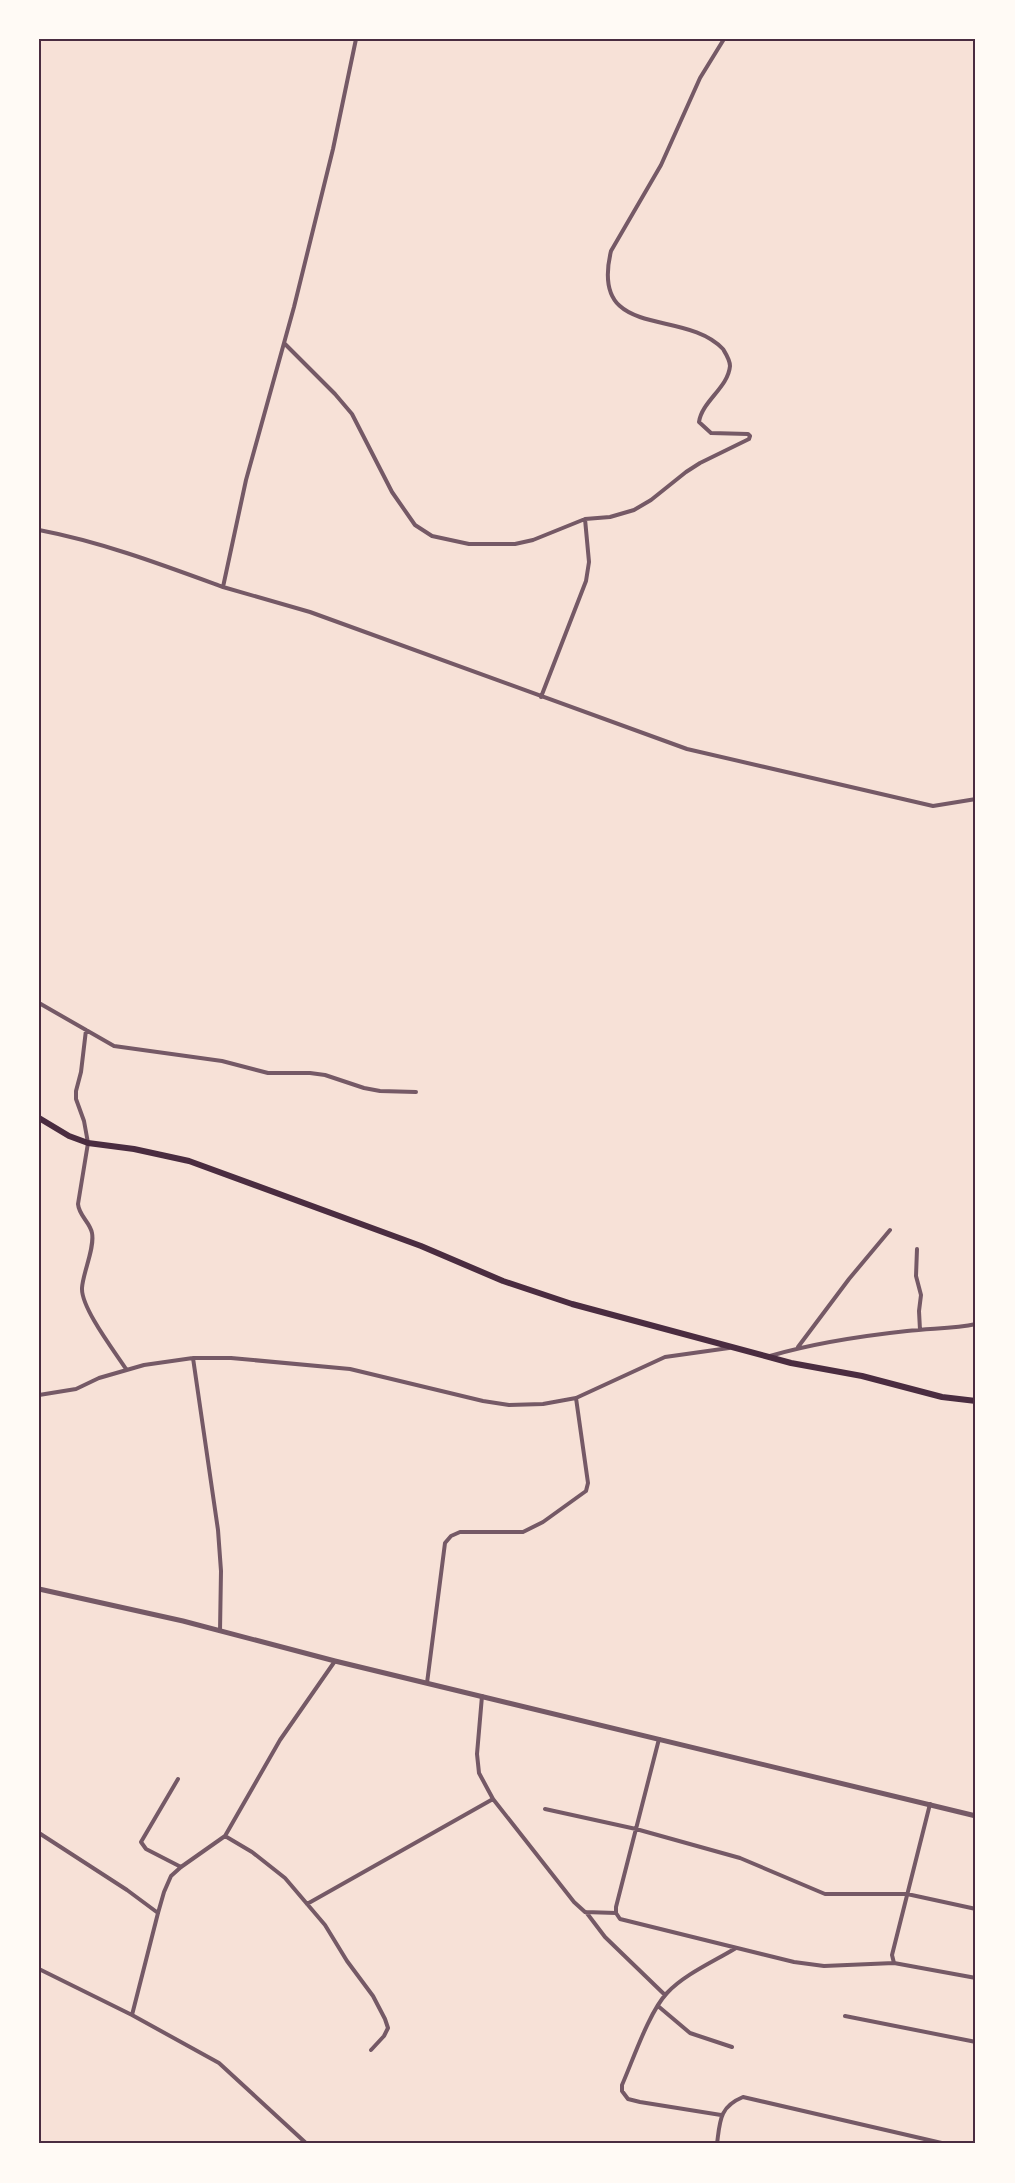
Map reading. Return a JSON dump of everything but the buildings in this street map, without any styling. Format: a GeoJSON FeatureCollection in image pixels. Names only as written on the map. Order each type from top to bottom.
{"type":"FeatureCollection","features":[{"type":"Feature","properties":{"kind":"main road"},"geometry":{"type":"LineString","coordinates":[[39,1118],[69,1136],[88,1143],[134,1149],[189,1161],[421,1246],[503,1281],[572,1304],[791,1363],[862,1376],[942,1397],[976,1401]]}},
{"type":"Feature","properties":{"kind":"street"},"geometry":{"type":"LineString","coordinates":[[224,587],[246,480],[284,344],[333,149],[356,39]]}},
{"type":"Feature","properties":{"kind":"street"},"geometry":{"type":"LineString","coordinates":[[284,344],[352,414],[392,492],[416,525],[432,536],[469,544],[515,544],[533,540],[585,519],[610,517],[634,510],[651,501],[686,472],[748,439],[750,436],[748,434],[711,433],[699,422],[700,414],[726,378],[730,365],[727,354],[715,341],[691,330],[633,316],[618,304],[609,290],[607,267],[611,251],[661,165],[700,78],[724,39]]}},
{"type":"Feature","properties":{"kind":"street"},"geometry":{"type":"LineString","coordinates":[[541,697],[586,581],[589,562],[585,519]]}},
{"type":"Feature","properties":{"kind":"street"},"geometry":{"type":"LineString","coordinates":[[39,530],[62,534],[160,564],[224,587],[310,612],[687,749],[933,806],[976,799]]}},
{"type":"Feature","properties":{"kind":"street"},"geometry":{"type":"LineString","coordinates":[[39,1003],[114,1046],[222,1061],[268,1073],[325,1075],[380,1091],[416,1092]]}},
{"type":"Feature","properties":{"kind":"street"},"geometry":{"type":"LineString","coordinates":[[86,1030],[81,1072],[76,1091],[88,1143],[78,1204],[90,1228],[92,1239],[82,1290],[93,1318],[126,1369]]}},
{"type":"Feature","properties":{"kind":"street"},"geometry":{"type":"LineString","coordinates":[[797,1348],[849,1279],[890,1230]]}},
{"type":"Feature","properties":{"kind":"street"},"geometry":{"type":"LineString","coordinates":[[917,1249],[916,1276],[921,1295],[920,1330]]}},
{"type":"Feature","properties":{"kind":"street"},"geometry":{"type":"LineString","coordinates":[[768,1356],[818,1343],[976,1324]]}},
{"type":"Feature","properties":{"kind":"street"},"geometry":{"type":"LineString","coordinates":[[39,1395],[76,1389],[126,1369],[193,1358],[231,1358],[350,1369],[483,1401],[509,1405],[543,1404],[576,1398],[665,1357],[734,1348]]}},
{"type":"Feature","properties":{"kind":"street"},"geometry":{"type":"LineString","coordinates":[[193,1358],[218,1530],[221,1571],[220,1631]]}},
{"type":"Feature","properties":{"kind":"street"},"geometry":{"type":"LineString","coordinates":[[428,1683],[445,1543],[451,1536],[460,1532],[523,1532],[543,1522],[586,1491],[588,1483],[576,1398]]}},
{"type":"Feature","properties":{"kind":"street"},"geometry":{"type":"LineString","coordinates":[[39,1590],[183,1621],[335,1661],[976,1816]]}},
{"type":"Feature","properties":{"kind":"street"},"geometry":{"type":"LineString","coordinates":[[132,2015],[158,1913],[171,1876],[225,1836],[280,1740],[335,1661]]}},
{"type":"Feature","properties":{"kind":"street"},"geometry":{"type":"LineString","coordinates":[[482,1696],[477,1754],[479,1773],[493,1799],[574,1902],[605,1937],[665,1995]]}},
{"type":"Feature","properties":{"kind":"street"},"geometry":{"type":"LineString","coordinates":[[659,1739],[616,1907],[616,1913],[620,1919],[794,1962],[824,1966],[894,1963],[976,1978]]}},
{"type":"Feature","properties":{"kind":"street"},"geometry":{"type":"LineString","coordinates":[[178,1779],[141,1842],[146,1849],[181,1867]]}},
{"type":"Feature","properties":{"kind":"street"},"geometry":{"type":"LineString","coordinates":[[307,1904],[493,1799]]}},
{"type":"Feature","properties":{"kind":"street"},"geometry":{"type":"LineString","coordinates":[[894,1963],[892,1955],[930,1804]]}},
{"type":"Feature","properties":{"kind":"street"},"geometry":{"type":"LineString","coordinates":[[544,1809],[636,1829],[740,1858],[825,1894],[907,1894],[976,1909]]}},
{"type":"Feature","properties":{"kind":"street"},"geometry":{"type":"LineString","coordinates":[[39,1833],[158,1913]]}},
{"type":"Feature","properties":{"kind":"street"},"geometry":{"type":"LineString","coordinates":[[225,1836],[274,1867],[325,1925],[347,1961],[373,1996],[385,2019],[388,2028],[371,2050]]}},
{"type":"Feature","properties":{"kind":"street"},"geometry":{"type":"LineString","coordinates":[[585,1912],[616,1913]]}},
{"type":"Feature","properties":{"kind":"street"},"geometry":{"type":"LineString","coordinates":[[721,2115],[628,2099],[622,2091],[622,2085],[665,1995],[690,1975],[737,1948]]}},
{"type":"Feature","properties":{"kind":"street"},"geometry":{"type":"LineString","coordinates":[[39,1969],[132,2015],[219,2063],[308,2144]]}},
{"type":"Feature","properties":{"kind":"street"},"geometry":{"type":"LineString","coordinates":[[658,2006],[690,2033],[732,2047]]}},
{"type":"Feature","properties":{"kind":"street"},"geometry":{"type":"LineString","coordinates":[[844,2016],[976,2042]]}},
{"type":"Feature","properties":{"kind":"street"},"geometry":{"type":"LineString","coordinates":[[717,2144],[721,2115],[733,2102],[743,2097],[946,2144]]}}]}
